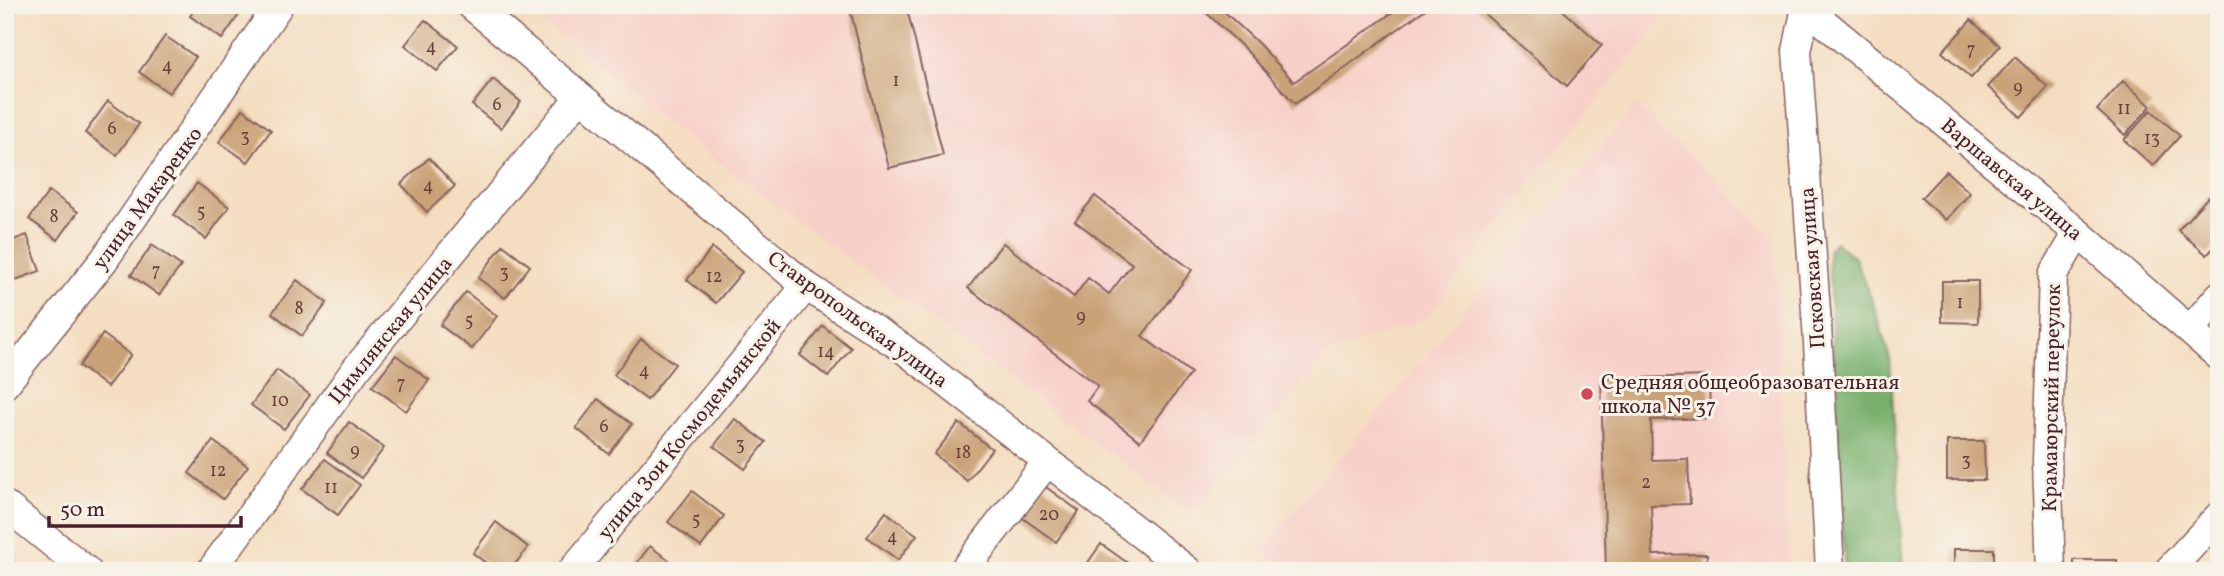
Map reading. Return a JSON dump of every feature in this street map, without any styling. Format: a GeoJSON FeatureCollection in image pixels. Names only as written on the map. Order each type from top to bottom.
{"type":"FeatureCollection","features":[{"type":"Feature","properties":{"kind":"street","name":"улица Макаренко"},"geometry":{"type":"LineString","coordinates":[[5,384],[104,260],[279,5]]}},
{"type":"Feature","properties":{"kind":"street","name":"Ставропольская улица"},"geometry":{"type":"LineString","coordinates":[[471,5],[806,286],[901,347],[1188,571]]}},
{"type":"Feature","properties":{"kind":"street","name":"Варшавская улица"},"geometry":{"type":"LineString","coordinates":[[1805,6],[2078,233],[2219,356]]}},
{"type":"Feature","properties":{"kind":"street","name":"Псковская улица"},"geometry":{"type":"LineString","coordinates":[[1805,6],[1797,51],[1817,325],[1830,571]]}},
{"type":"Feature","properties":{"kind":"street","name":"Цимлянская улица"},"geometry":{"type":"LineString","coordinates":[[211,571],[356,369],[579,98]]}},
{"type":"Feature","properties":{"kind":"street","name":"Крамаюрский переулок"},"geometry":{"type":"LineString","coordinates":[[2051,571],[2047,461],[2053,275],[2078,233]]}},
{"type":"Feature","properties":{"kind":"street","name":"улица Зои Космодемьянской"},"geometry":{"type":"LineString","coordinates":[[572,571],[806,286]]}},
{"type":"Feature","properties":{"kind":"street"},"geometry":{"type":"LineString","coordinates":[[2190,330],[2219,296]]}},
{"type":"Feature","properties":{"kind":"street"},"geometry":{"type":"LineString","coordinates":[[963,571],[1047,462]]}},
{"type":"Feature","properties":{"kind":"street"},"geometry":{"type":"LineString","coordinates":[[5,505],[87,571]]}},
{"type":"Feature","properties":{"kind":"street"},"geometry":{"type":"LineString","coordinates":[[2168,571],[2219,516]]}},
{"type":"Feature","properties":{"kind":"shaded area"},"geometry":{"type":"Polygon","coordinates":[[[512,5],[1673,5],[1426,317],[1328,354],[1192,515],[684,136],[535,14],[512,5]]]}},
{"type":"Feature","properties":{"kind":"shaded area","name":"Средняя общеобразовательная школа № 37"},"geometry":{"type":"Polygon","coordinates":[[[1637,105],[1774,237],[1789,571],[1288,571],[1261,551],[1637,105]]]}},
{"type":"Feature","properties":{"kind":"green space"},"geometry":{"type":"Polygon","coordinates":[[[1835,242],[1855,258],[1874,306],[1890,359],[1903,571],[1845,571],[1828,251],[1835,242]]]}},
{"type":"Feature","properties":{"kind":"building"},"geometry":{"type":"Polygon","coordinates":[[[198,5],[237,5],[243,9],[222,39],[190,16],[198,5]]]}},
{"type":"Feature","properties":{"kind":"building"},"geometry":{"type":"Polygon","coordinates":[[[849,5],[906,5],[943,155],[889,168],[849,5]]]}},
{"type":"Feature","properties":{"kind":"building"},"geometry":{"type":"Polygon","coordinates":[[[1198,5],[1217,5],[1258,43],[1294,82],[1403,5],[1431,5],[1295,104],[1246,50],[1198,5]]]}},
{"type":"Feature","properties":{"kind":"building"},"geometry":{"type":"Polygon","coordinates":[[[1474,5],[1557,5],[1602,45],[1567,86],[1474,5]]]}},
{"type":"Feature","properties":{"kind":"building"},"geometry":{"type":"Polygon","coordinates":[[[425,20],[458,46],[437,71],[405,45],[425,20]]]}},
{"type":"Feature","properties":{"kind":"building"},"geometry":{"type":"Polygon","coordinates":[[[1971,20],[2000,46],[1971,78],[1942,52],[1971,20]]]}},
{"type":"Feature","properties":{"kind":"building"},"geometry":{"type":"Polygon","coordinates":[[[165,36],[196,57],[169,93],[139,72],[165,36]]]}},
{"type":"Feature","properties":{"kind":"building"},"geometry":{"type":"Polygon","coordinates":[[[2015,57],[2048,87],[2021,117],[1988,87],[2015,57]]]}},
{"type":"Feature","properties":{"kind":"building"},"geometry":{"type":"Polygon","coordinates":[[[493,79],[521,102],[501,128],[472,105],[493,79]]]}},
{"type":"Feature","properties":{"kind":"building"},"geometry":{"type":"Polygon","coordinates":[[[2123,81],[2151,106],[2125,135],[2097,110],[2123,81]]]}},
{"type":"Feature","properties":{"kind":"building"},"geometry":{"type":"Polygon","coordinates":[[[108,101],[139,124],[117,155],[85,133],[108,101]]]}},
{"type":"Feature","properties":{"kind":"building"},"geometry":{"type":"Polygon","coordinates":[[[243,109],[271,130],[248,162],[219,142],[243,109]]]}},
{"type":"Feature","properties":{"kind":"building"},"geometry":{"type":"Polygon","coordinates":[[[2151,110],[2180,136],[2153,166],[2124,140],[2151,110]]]}},
{"type":"Feature","properties":{"kind":"building"},"geometry":{"type":"Polygon","coordinates":[[[429,158],[455,186],[427,212],[401,184],[429,158]]]}},
{"type":"Feature","properties":{"kind":"building"},"geometry":{"type":"Polygon","coordinates":[[[1946,171],[1970,193],[1946,220],[1921,198],[1946,171]]]}},
{"type":"Feature","properties":{"kind":"building"},"geometry":{"type":"Polygon","coordinates":[[[197,183],[229,207],[206,239],[174,215],[197,183]]]}},
{"type":"Feature","properties":{"kind":"building"},"geometry":{"type":"Polygon","coordinates":[[[49,191],[78,212],[58,240],[29,219],[49,191]]]}},
{"type":"Feature","properties":{"kind":"building"},"geometry":{"type":"Polygon","coordinates":[[[1095,196],[1192,270],[1142,336],[1191,373],[1140,441],[1087,401],[1098,386],[968,288],[1003,243],[1074,297],[1088,278],[1109,294],[1132,264],[1075,221],[1095,196]]]}},
{"type":"Feature","properties":{"kind":"building"},"geometry":{"type":"Polygon","coordinates":[[[2208,197],[2219,206],[2219,242],[2207,255],[2178,230],[2208,197]]]}},
{"type":"Feature","properties":{"kind":"building"},"geometry":{"type":"Polygon","coordinates":[[[27,235],[40,271],[5,284],[5,243],[27,235]]]}},
{"type":"Feature","properties":{"kind":"building"},"geometry":{"type":"Polygon","coordinates":[[[152,245],[181,266],[159,295],[131,275],[152,245]]]}},
{"type":"Feature","properties":{"kind":"building"},"geometry":{"type":"Polygon","coordinates":[[[503,245],[530,266],[505,298],[478,278],[503,245]]]}},
{"type":"Feature","properties":{"kind":"building"},"geometry":{"type":"Polygon","coordinates":[[[712,248],[742,272],[716,303],[687,280],[712,248]]]}},
{"type":"Feature","properties":{"kind":"building"},"geometry":{"type":"Polygon","coordinates":[[[297,280],[327,303],[302,336],[272,313],[297,280]]]}},
{"type":"Feature","properties":{"kind":"building"},"geometry":{"type":"Polygon","coordinates":[[[1942,281],[1978,281],[1978,323],[1942,322],[1942,281]]]}},
{"type":"Feature","properties":{"kind":"building"},"geometry":{"type":"Polygon","coordinates":[[[466,292],[497,316],[472,349],[440,325],[466,292]]]}},
{"type":"Feature","properties":{"kind":"building"},"geometry":{"type":"Polygon","coordinates":[[[823,326],[851,348],[828,377],[800,355],[823,326]]]}},
{"type":"Feature","properties":{"kind":"building"},"geometry":{"type":"Polygon","coordinates":[[[103,334],[131,355],[107,387],[79,366],[103,334]]]}},
{"type":"Feature","properties":{"kind":"building"},"geometry":{"type":"Polygon","coordinates":[[[641,339],[675,364],[647,400],[614,375],[641,339]]]}},
{"type":"Feature","properties":{"kind":"building"},"geometry":{"type":"Polygon","coordinates":[[[396,355],[429,380],[406,411],[372,386],[396,355]]]}},
{"type":"Feature","properties":{"kind":"building"},"geometry":{"type":"Polygon","coordinates":[[[277,370],[310,395],[284,429],[251,405],[277,370]]]}},
{"type":"Feature","properties":{"kind":"building"},"geometry":{"type":"Polygon","coordinates":[[[1709,376],[1710,418],[1651,420],[1652,460],[1688,459],[1690,504],[1651,505],[1653,555],[1707,554],[1707,571],[1606,571],[1601,379],[1709,376]]]}},
{"type":"Feature","properties":{"kind":"building"},"geometry":{"type":"Polygon","coordinates":[[[598,399],[632,424],[609,454],[576,428],[598,399]]]}},
{"type":"Feature","properties":{"kind":"building"},"geometry":{"type":"Polygon","coordinates":[[[735,419],[766,442],[745,469],[714,446],[735,419]]]}},
{"type":"Feature","properties":{"kind":"building"},"geometry":{"type":"Polygon","coordinates":[[[349,422],[384,448],[361,478],[327,453],[349,422]]]}},
{"type":"Feature","properties":{"kind":"building"},"geometry":{"type":"Polygon","coordinates":[[[959,423],[992,449],[967,481],[934,454],[959,423]]]}},
{"type":"Feature","properties":{"kind":"building"},"geometry":{"type":"Polygon","coordinates":[[[213,441],[248,466],[223,499],[189,473],[213,441]]]}},
{"type":"Feature","properties":{"kind":"building"},"geometry":{"type":"Polygon","coordinates":[[[1947,441],[1984,441],[1985,480],[1947,480],[1947,441]]]}},
{"type":"Feature","properties":{"kind":"building"},"geometry":{"type":"Polygon","coordinates":[[[325,459],[360,485],[338,515],[302,489],[325,459]]]}},
{"type":"Feature","properties":{"kind":"building"},"geometry":{"type":"Polygon","coordinates":[[[1043,485],[1079,511],[1056,542],[1020,516],[1043,485]]]}},
{"type":"Feature","properties":{"kind":"building"},"geometry":{"type":"Polygon","coordinates":[[[692,491],[724,516],[701,547],[668,522],[692,491]]]}},
{"type":"Feature","properties":{"kind":"building"},"geometry":{"type":"Polygon","coordinates":[[[886,512],[917,535],[898,560],[867,537],[886,512]]]}},
{"type":"Feature","properties":{"kind":"building"},"geometry":{"type":"Polygon","coordinates":[[[496,522],[528,547],[510,571],[496,571],[473,553],[496,522]]]}},
{"type":"Feature","properties":{"kind":"building"},"geometry":{"type":"Polygon","coordinates":[[[1101,544],[1132,566],[1129,571],[1082,571],[1101,544]]]}},
{"type":"Feature","properties":{"kind":"building"},"geometry":{"type":"Polygon","coordinates":[[[650,546],[683,571],[631,571],[650,546]]]}},
{"type":"Feature","properties":{"kind":"building"},"geometry":{"type":"Polygon","coordinates":[[[1954,549],[1994,549],[1994,571],[1954,571],[1954,549]]]}},
{"type":"Feature","properties":{"kind":"building"},"geometry":{"type":"Polygon","coordinates":[[[2074,560],[2117,560],[2117,571],[2074,571],[2074,560]]]}},
{"type":"Feature","properties":{"kind":"place","name":"Средняя общеобразовательная школа № 37"},"geometry":{"type":"Point","coordinates":[1587,394]}}]}
